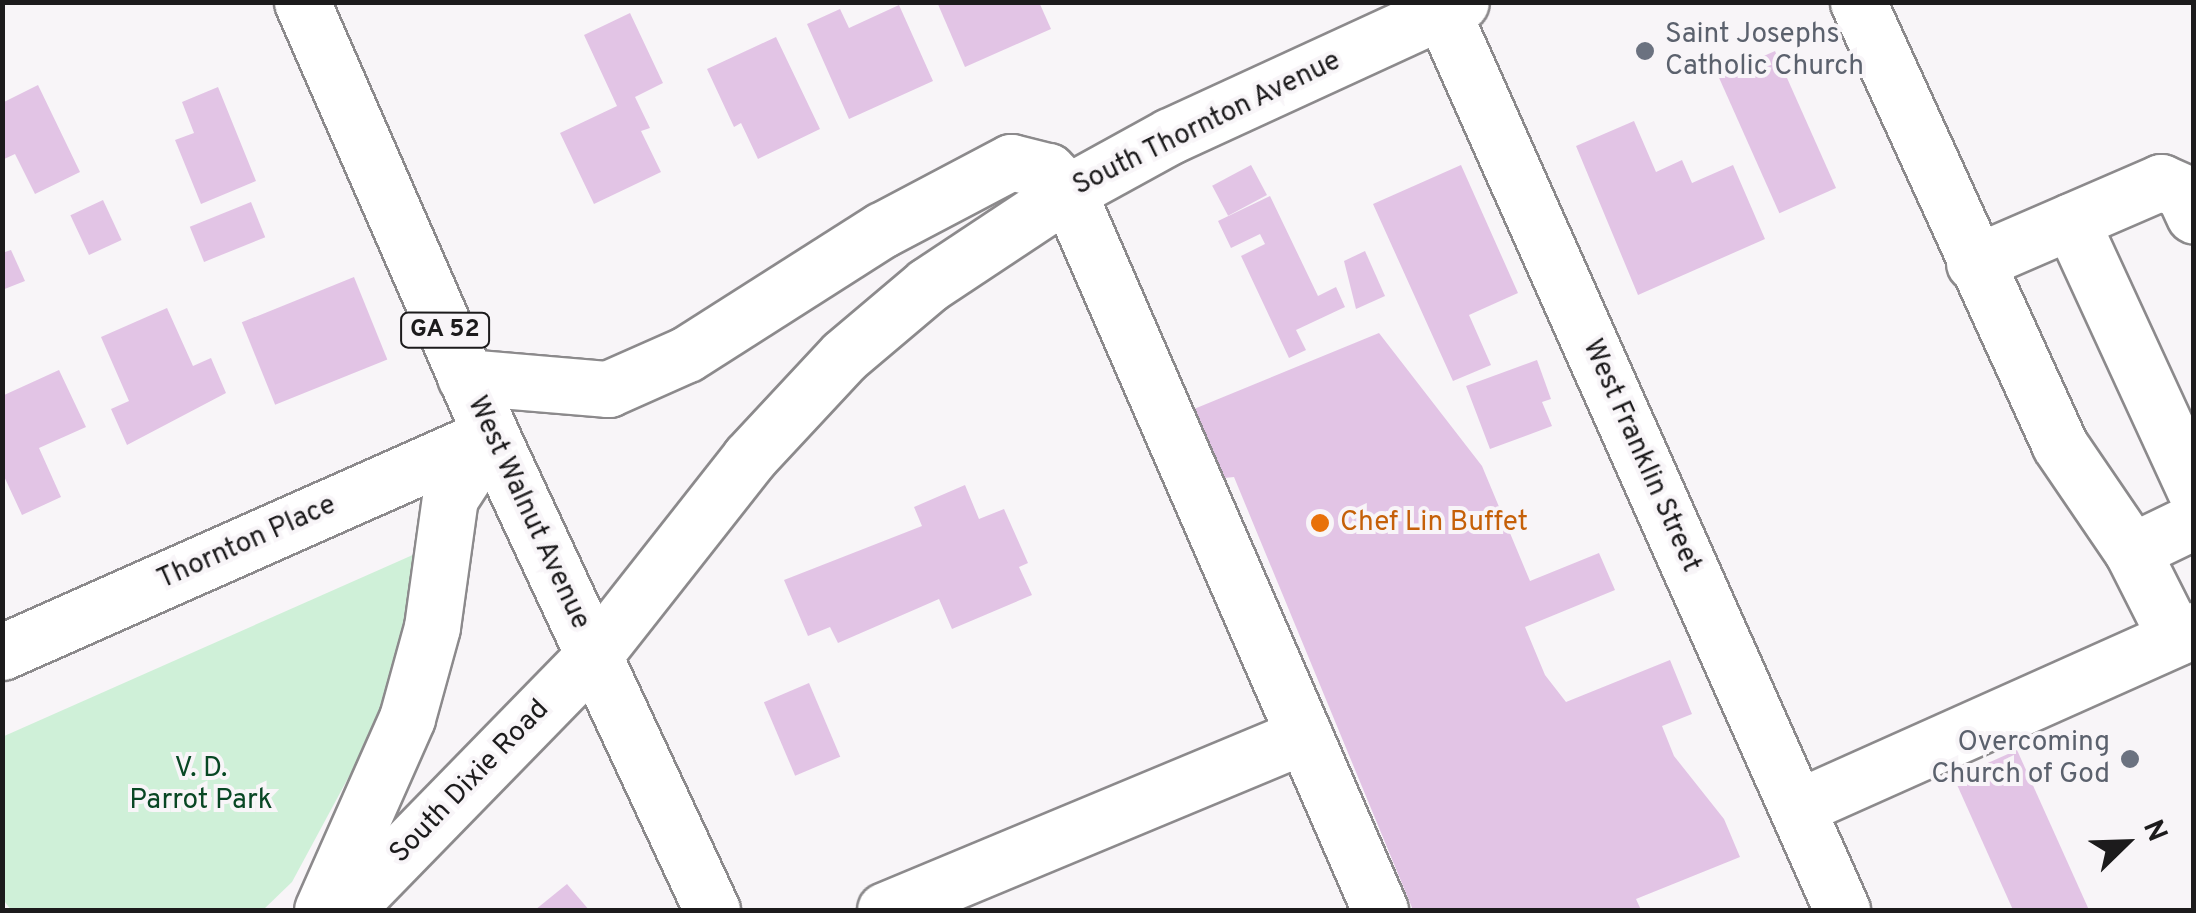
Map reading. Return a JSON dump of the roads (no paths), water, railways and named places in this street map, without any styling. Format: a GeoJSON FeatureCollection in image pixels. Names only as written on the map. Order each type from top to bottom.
{"type":"FeatureCollection","features":[{"type":"Feature","properties":{"kind":"main road","name":"West Walnut Avenue"},"geometry":{"type":"LineString","coordinates":[[302,2],[491,435],[712,910]]}},
{"type":"Feature","properties":{"kind":"main road"},"geometry":{"type":"LineString","coordinates":[[1798,807],[2185,634],[2059,444],[1858,2]]}},
{"type":"Feature","properties":{"kind":"main road","name":"South Thornton Avenue"},"geometry":{"type":"LineString","coordinates":[[594,654],[749,458],[844,356],[928,286],[1068,192],[1170,136],[1447,5]]}},
{"type":"Feature","properties":{"kind":"main road","name":"West Franklin Street"},"geometry":{"type":"LineString","coordinates":[[1447,5],[1842,910]]}},
{"type":"Feature","properties":{"kind":"main road"},"geometry":{"type":"LineString","coordinates":[[465,377],[608,388],[686,354],[882,230],[1011,162],[1048,170],[1068,192],[1380,910]]}},
{"type":"Feature","properties":{"kind":"main road"},"geometry":{"type":"LineString","coordinates":[[1974,263],[2161,182],[2183,192],[2194,216]]}},
{"type":"Feature","properties":{"kind":"main road"},"geometry":{"type":"LineString","coordinates":[[2071,221],[2194,488]]}},
{"type":"Feature","properties":{"kind":"main road"},"geometry":{"type":"LineString","coordinates":[[322,910],[407,718],[432,628],[450,498],[491,435]]}},
{"type":"Feature","properties":{"kind":"main road","name":"Thornton Place"},"geometry":{"type":"LineString","coordinates":[[2,652],[491,435]]}},
{"type":"Feature","properties":{"kind":"main road"},"geometry":{"type":"LineString","coordinates":[[2132,551],[2194,522]]}},
{"type":"Feature","properties":{"kind":"main road","name":"South Dixie Road"},"geometry":{"type":"LineString","coordinates":[[345,910],[594,654]]}},
{"type":"Feature","properties":{"kind":"main road"},"geometry":{"type":"LineString","coordinates":[[884,910],[968,894],[1304,736]]}},
{"type":"Feature","properties":{"kind":"place","name":"Saint Josephs Catholic Church"},"geometry":{"type":"Point","coordinates":[1645,51]}},
{"type":"Feature","properties":{"kind":"place","name":"Chef Lin Buffet"},"geometry":{"type":"Point","coordinates":[1320,523]}},
{"type":"Feature","properties":{"kind":"place","name":"Overcoming Church of God"},"geometry":{"type":"Point","coordinates":[2130,759]}},
{"type":"Feature","properties":{"kind":"park label","name":"V. D. Parrot Park"},"geometry":{"type":"Point","coordinates":[201,785]}}]}
